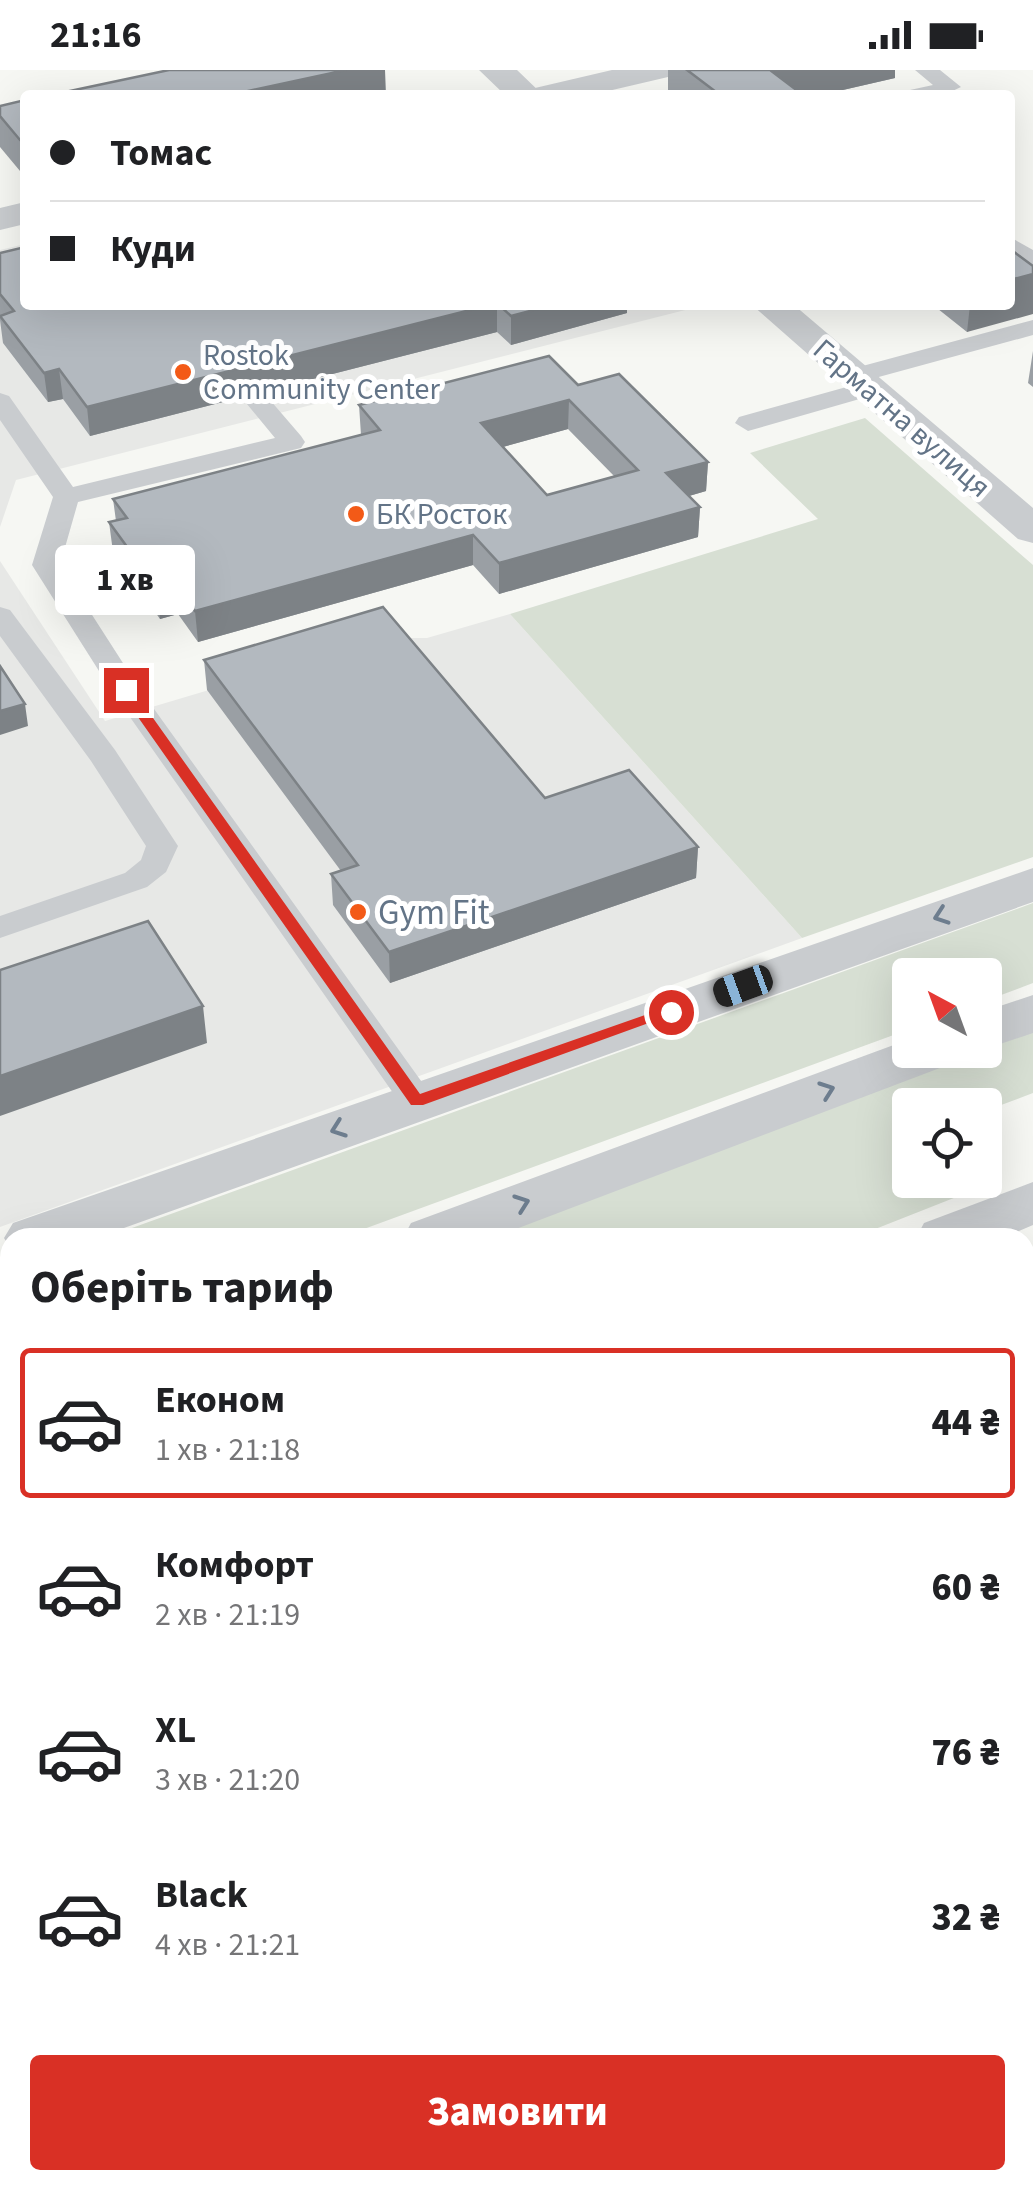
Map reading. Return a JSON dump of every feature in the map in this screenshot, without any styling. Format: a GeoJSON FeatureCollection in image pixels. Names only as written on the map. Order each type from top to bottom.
{"type":"FeatureCollection","features":[{"type":"Feature","properties":{"kind":"street"},"geometry":{"type":"LineString","coordinates":[[496,70],[520,90]]}},
{"type":"Feature","properties":{"kind":"street"},"geometry":{"type":"LineString","coordinates":[[569,90],[656,70]]}},
{"type":"Feature","properties":{"kind":"street","name":"Гарматна вулиця"},"geometry":{"type":"LineString","coordinates":[[776,310],[1033,530]]}},
{"type":"Feature","properties":{"kind":"street"},"geometry":{"type":"LineString","coordinates":[[60,1228],[1033,884]]}},
{"type":"Feature","properties":{"kind":"street"},"geometry":{"type":"LineString","coordinates":[[1002,1025],[1033,1013]]}},
{"type":"Feature","properties":{"kind":"street"},"geometry":{"type":"LineString","coordinates":[[458,1228],[892,1066]]}},
{"type":"Feature","properties":{"kind":"street"},"geometry":{"type":"LineString","coordinates":[[970,1228],[1032,1204]]}},
{"type":"Feature","properties":{"kind":"lane"},"geometry":{"type":"LineString","coordinates":[[926,70],[950,87],[938,90]]}},
{"type":"Feature","properties":{"kind":"lane"},"geometry":{"type":"LineString","coordinates":[[1015,234],[1033,261]]}},
{"type":"Feature","properties":{"kind":"lane"},"geometry":{"type":"LineString","coordinates":[[748,424],[1033,327]]}},
{"type":"Feature","properties":{"kind":"lane"},"geometry":{"type":"LineString","coordinates":[[66,498],[292,442],[255,398]]}},
{"type":"Feature","properties":{"kind":"lane"},"geometry":{"type":"LineString","coordinates":[[0,401],[66,498]]}},
{"type":"Feature","properties":{"kind":"lane"},"geometry":{"type":"LineString","coordinates":[[66,498],[46,565],[126,690],[417,1101]]}},
{"type":"Feature","properties":{"kind":"lane"},"geometry":{"type":"LineString","coordinates":[[0,616],[104,758],[162,846],[155,865],[136,880],[0,928]]}},
{"type":"Feature","properties":{"kind":"shaded area","name":"Rostok Community Center"},"geometry":{"type":"Polygon","coordinates":[[[20,245],[20,310],[685,310],[16,480],[0,527],[0,250],[20,245]]]}},
{"type":"Feature","properties":{"kind":"shaded area"},"geometry":{"type":"Polygon","coordinates":[[[865,418],[1033,565],[1033,857],[802,938],[510,614],[818,519],[750,453],[865,418]]]}},
{"type":"Feature","properties":{"kind":"shaded area"},"geometry":{"type":"Polygon","coordinates":[[[0,561],[105,721],[384,638],[427,638],[510,614],[802,938],[0,1227],[0,561]]]}},
{"type":"Feature","properties":{"kind":"shaded area"},"geometry":{"type":"Polygon","coordinates":[[[1033,903],[1033,983],[1002,995],[1002,958],[892,958],[892,1036],[367,1228],[132,1228],[1033,903]]]}},
{"type":"Feature","properties":{"kind":"shaded area"},"geometry":{"type":"Polygon","coordinates":[[[1033,1031],[1033,1093],[1002,1105],[1002,1088],[892,1088],[892,1198],[954,1198],[878,1228],[504,1228],[934,1068],[1002,1068],[1002,1043],[1033,1031]]]}},
{"type":"Feature","properties":{"kind":"building"},"geometry":{"type":"Polygon","coordinates":[[[169,70],[346,70],[253,90],[75,90],[169,70]]]}},
{"type":"Feature","properties":{"kind":"building"},"geometry":{"type":"Polygon","coordinates":[[[687,70],[770,70],[796,90],[713,90],[687,70]]]}},
{"type":"Feature","properties":{"kind":"building"},"geometry":{"type":"Polygon","coordinates":[[[20,101],[20,140],[0,116],[0,106],[20,101]]]}},
{"type":"Feature","properties":{"kind":"building"},"geometry":{"type":"Polygon","coordinates":[[[20,248],[20,310],[470,310],[87,407],[59,369],[44,373],[0,316],[14,311],[0,294],[0,253],[20,248]]]}},
{"type":"Feature","properties":{"kind":"building"},"geometry":{"type":"Polygon","coordinates":[[[1015,253],[1033,266],[1033,274],[1015,279],[1015,253]]]}},
{"type":"Feature","properties":{"kind":"building"},"geometry":{"type":"Polygon","coordinates":[[[504,310],[534,310],[511,316],[504,310]]]}},
{"type":"Feature","properties":{"kind":"building","name":"БК Росток"},"geometry":{"type":"Polygon","coordinates":[[[549,356],[578,385],[619,374],[708,462],[666,473],[700,507],[499,563],[473,535],[195,611],[174,584],[157,588],[109,522],[127,518],[113,499],[380,430],[359,405],[549,356]],[[569,400],[481,423],[547,495],[638,470],[569,400]]]}},
{"type":"Feature","properties":{"kind":"building"},"geometry":{"type":"Polygon","coordinates":[[[383,607],[545,798],[629,770],[698,847],[389,952],[331,874],[358,865],[204,660],[383,607]]]}},
{"type":"Feature","properties":{"kind":"building"},"geometry":{"type":"Polygon","coordinates":[[[0,666],[25,704],[0,711],[0,666]]]}},
{"type":"Feature","properties":{"kind":"building"},"geometry":{"type":"Polygon","coordinates":[[[148,921],[203,1006],[0,1076],[0,970],[148,921]]]}},
{"type":"Feature","properties":{"kind":"place","name":"Rostok Community Center"},"geometry":{"type":"Point","coordinates":[183,372]}},
{"type":"Feature","properties":{"kind":"place","name":"БК Росток"},"geometry":{"type":"Point","coordinates":[356,514]}},
{"type":"Feature","properties":{"kind":"place","name":"Gym Fit"},"geometry":{"type":"Point","coordinates":[358,912]}},
{"type":"Feature","properties":{"kind":"route"},"geometry":{"type":"LineString","coordinates":[[126,690],[417,1101],[671,1012]]}}]}
